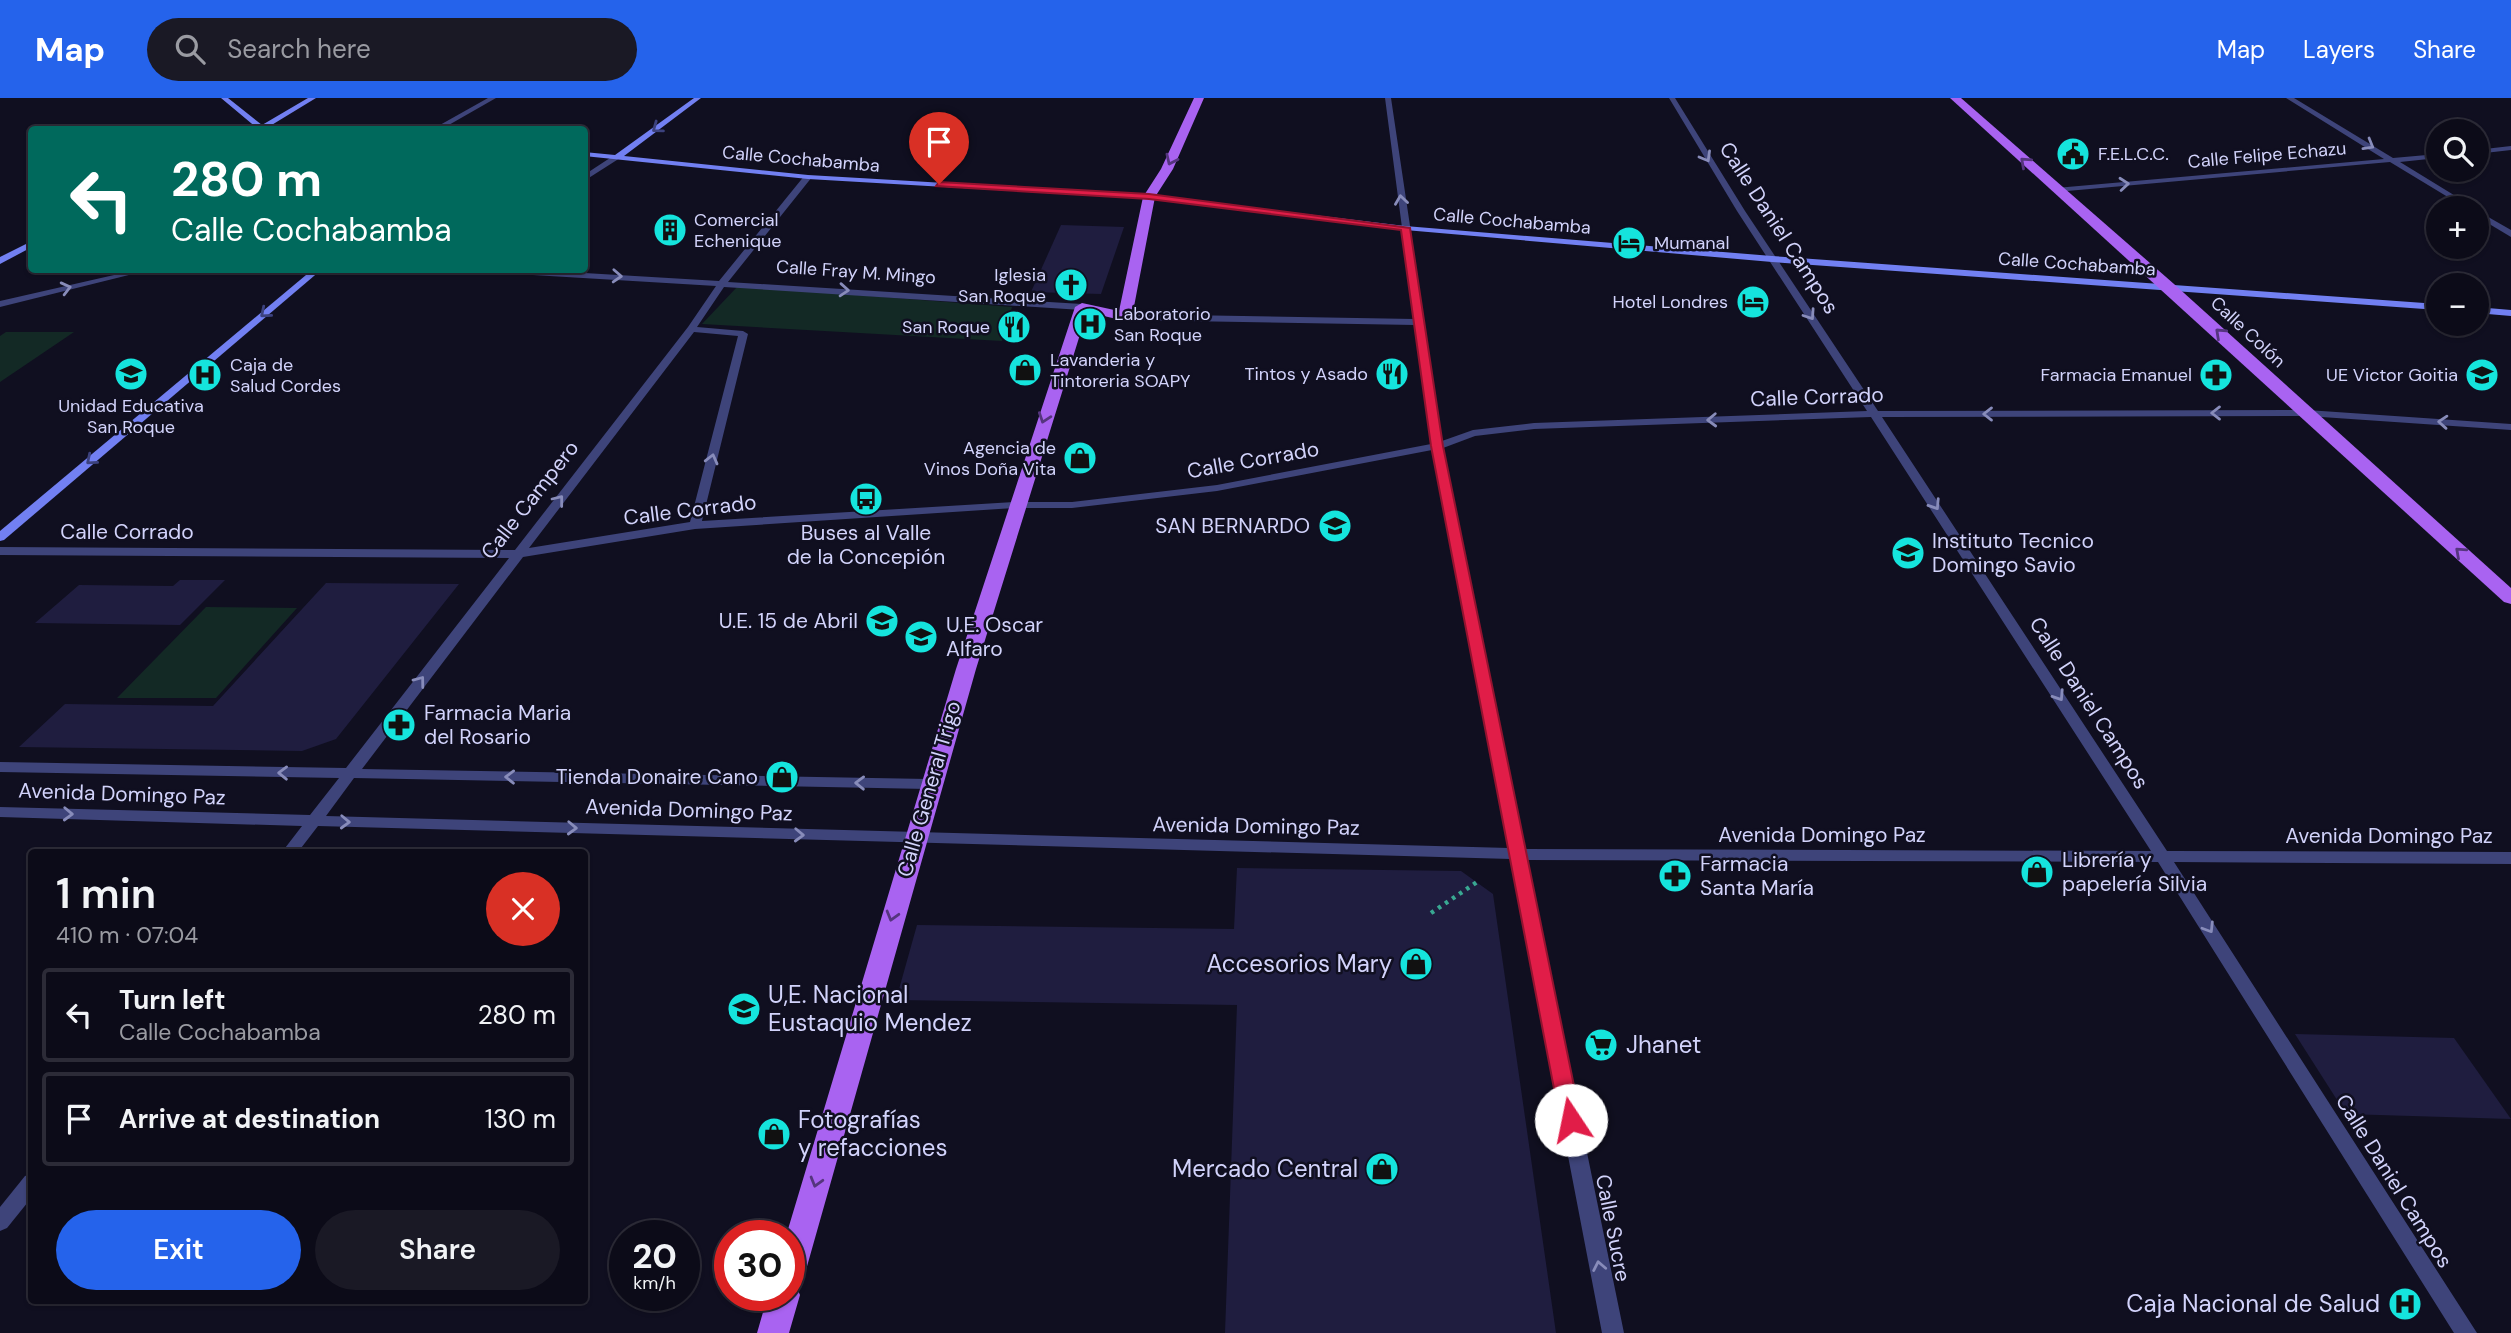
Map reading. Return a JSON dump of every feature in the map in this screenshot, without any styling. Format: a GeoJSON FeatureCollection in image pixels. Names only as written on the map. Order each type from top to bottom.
{"type":"FeatureCollection","features":[{"type":"Feature","properties":{"kind":"main road"},"geometry":{"type":"LineString","coordinates":[[1125,317],[1149,197],[1167,169],[1199,98]]}},
{"type":"Feature","properties":{"kind":"main road","name":"Calle Colón"},"geometry":{"type":"LineString","coordinates":[[1955,98],[2169,287],[2511,598]]}},
{"type":"Feature","properties":{"kind":"main road","name":"Calle Fray M. Mingo"},"geometry":{"type":"LineString","coordinates":[[1082,307],[1125,317]]}},
{"type":"Feature","properties":{"kind":"main road","name":"Calle General Trigo"},"geometry":{"type":"LineString","coordinates":[[805,1221],[929,785],[1014,505],[1082,307]]}},
{"type":"Feature","properties":{"kind":"main road"},"geometry":{"type":"LineString","coordinates":[[773,1333],[779,1311]]}},
{"type":"Feature","properties":{"kind":"street"},"geometry":{"type":"LineString","coordinates":[[224,98],[258,126]]}},
{"type":"Feature","properties":{"kind":"street"},"geometry":{"type":"LineString","coordinates":[[267,126],[313,98]]}},
{"type":"Feature","properties":{"kind":"street"},"geometry":{"type":"LineString","coordinates":[[442,126],[493,98]]}},
{"type":"Feature","properties":{"kind":"street"},"geometry":{"type":"LineString","coordinates":[[588,176],[698,98]]}},
{"type":"Feature","properties":{"kind":"street","name":"Calle Sucre"},"geometry":{"type":"LineString","coordinates":[[1388,98],[1437,446],[1613,1333]]}},
{"type":"Feature","properties":{"kind":"street","name":"Calle Daniel Campos"},"geometry":{"type":"LineString","coordinates":[[1672,98],[1728,195],[1876,414],[2163,856],[2466,1333]]}},
{"type":"Feature","properties":{"kind":"street"},"geometry":{"type":"LineString","coordinates":[[2289,98],[2452,196]]}},
{"type":"Feature","properties":{"kind":"street"},"geometry":{"type":"LineString","coordinates":[[2489,151],[2511,148]]}},
{"type":"Feature","properties":{"kind":"street","name":"Calle Cochabamba"},"geometry":{"type":"LineString","coordinates":[[588,155],[808,177],[1149,197],[1405,228],[2426,306]]}},
{"type":"Feature","properties":{"kind":"street","name":"Calle Felipe Echazu"},"geometry":{"type":"LineString","coordinates":[[2056,190],[2426,157]]}},
{"type":"Feature","properties":{"kind":"street","name":"Calle Campero"},"geometry":{"type":"LineString","coordinates":[[292,849],[691,329],[723,282],[808,177]]}},
{"type":"Feature","properties":{"kind":"street"},"geometry":{"type":"LineString","coordinates":[[2489,220],[2511,234]]}},
{"type":"Feature","properties":{"kind":"street"},"geometry":{"type":"LineString","coordinates":[[0,261],[28,245]]}},
{"type":"Feature","properties":{"kind":"street"},"geometry":{"type":"LineString","coordinates":[[0,304],[132,273]]}},
{"type":"Feature","properties":{"kind":"street"},"geometry":{"type":"LineString","coordinates":[[0,537],[313,273]]}},
{"type":"Feature","properties":{"kind":"street","name":"Calle Fray M. Mingo"},"geometry":{"type":"LineString","coordinates":[[556,273],[1082,307]]}},
{"type":"Feature","properties":{"kind":"street"},"geometry":{"type":"LineString","coordinates":[[2489,311],[2511,313]]}},
{"type":"Feature","properties":{"kind":"street","name":"Calle Fray M. Mingo"},"geometry":{"type":"LineString","coordinates":[[1125,317],[1419,322]]}},
{"type":"Feature","properties":{"kind":"street"},"geometry":{"type":"LineString","coordinates":[[691,329],[743,334],[695,525]]}},
{"type":"Feature","properties":{"kind":"street","name":"Calle Corrado"},"geometry":{"type":"LineString","coordinates":[[0,551],[517,554],[695,525],[1014,505],[1072,505],[1217,488],[1437,446],[1473,433],[1534,426],[1876,414],[2307,413],[2511,427]]}},
{"type":"Feature","properties":{"kind":"street","name":"Avenida Domingo Paz"},"geometry":{"type":"LineString","coordinates":[[0,767],[929,785]]}},
{"type":"Feature","properties":{"kind":"street","name":"Avenida Domingo Paz"},"geometry":{"type":"LineString","coordinates":[[0,811],[1518,854],[2511,858]]}},
{"type":"Feature","properties":{"kind":"street"},"geometry":{"type":"LineString","coordinates":[[0,1222],[28,1187]]}},
{"type":"Feature","properties":{"kind":"green space"},"geometry":{"type":"Polygon","coordinates":[[[738,286],[1012,307],[1002,341],[702,324],[738,286]]]}},
{"type":"Feature","properties":{"kind":"green space"},"geometry":{"type":"Polygon","coordinates":[[[6,332],[74,332],[0,382],[0,336],[6,332]]]}},
{"type":"Feature","properties":{"kind":"green space"},"geometry":{"type":"Polygon","coordinates":[[[206,607],[297,608],[216,698],[117,698],[206,607]]]}},
{"type":"Feature","properties":{"kind":"building"},"geometry":{"type":"Polygon","coordinates":[[[1061,225],[1124,227],[1101,294],[1031,292],[1061,225]]]}},
{"type":"Feature","properties":{"kind":"building"},"geometry":{"type":"Polygon","coordinates":[[[180,580],[225,580],[180,625],[35,623],[79,585],[173,586],[180,580]]]}},
{"type":"Feature","properties":{"kind":"building"},"geometry":{"type":"Polygon","coordinates":[[[326,583],[459,584],[336,739],[302,751],[19,747],[65,704],[213,706],[326,583]]]}},
{"type":"Feature","properties":{"kind":"building","name":"Mercado Central"},"geometry":{"type":"Polygon","coordinates":[[[1237,868],[1461,871],[1493,894],[1556,1333],[1225,1333],[1237,1005],[896,1000],[917,925],[1234,929],[1237,868]]]}},
{"type":"Feature","properties":{"kind":"building"},"geometry":{"type":"Polygon","coordinates":[[[2295,1034],[2454,1038],[2511,1119],[2346,1114],[2295,1034]]]}},
{"type":"Feature","properties":{"kind":"place","name":"F.E.L.C.C."},"geometry":{"type":"Point","coordinates":[2073,154]}},
{"type":"Feature","properties":{"kind":"place","name":"Comercial Echenique"},"geometry":{"type":"Point","coordinates":[670,230]}},
{"type":"Feature","properties":{"kind":"place","name":"Mumanal"},"geometry":{"type":"Point","coordinates":[1629,243]}},
{"type":"Feature","properties":{"kind":"place","name":"Iglesia San Roque"},"geometry":{"type":"Point","coordinates":[1071,285]}},
{"type":"Feature","properties":{"kind":"place","name":"Hotel Londres"},"geometry":{"type":"Point","coordinates":[1753,302]}},
{"type":"Feature","properties":{"kind":"place","name":"Laboratorio San Roque"},"geometry":{"type":"Point","coordinates":[1090,324]}},
{"type":"Feature","properties":{"kind":"place","name":"San Roque"},"geometry":{"type":"Point","coordinates":[1014,327]}},
{"type":"Feature","properties":{"kind":"place","name":"Lavanderia y Tintoreria SOAPY"},"geometry":{"type":"Point","coordinates":[1025,370]}},
{"type":"Feature","properties":{"kind":"place","name":"Unidad Educativa San Roque"},"geometry":{"type":"Point","coordinates":[131,374]}},
{"type":"Feature","properties":{"kind":"place","name":"Tintos y Asado"},"geometry":{"type":"Point","coordinates":[1392,374]}},
{"type":"Feature","properties":{"kind":"place","name":"Caja de Salud Cordes"},"geometry":{"type":"Point","coordinates":[205,375]}},
{"type":"Feature","properties":{"kind":"place","name":"Farmacia Emanuel"},"geometry":{"type":"Point","coordinates":[2216,375]}},
{"type":"Feature","properties":{"kind":"place","name":"UE Victor Goitia"},"geometry":{"type":"Point","coordinates":[2482,375]}},
{"type":"Feature","properties":{"kind":"place","name":"Agencia de Vinos Doña Vita"},"geometry":{"type":"Point","coordinates":[1080,458]}},
{"type":"Feature","properties":{"kind":"place","name":"Buses al Valle de la Concepión"},"geometry":{"type":"Point","coordinates":[866,499]}},
{"type":"Feature","properties":{"kind":"place","name":"SAN BERNARDO"},"geometry":{"type":"Point","coordinates":[1335,526]}},
{"type":"Feature","properties":{"kind":"place","name":"Instituto Tecnico Domingo Savio"},"geometry":{"type":"Point","coordinates":[1908,553]}},
{"type":"Feature","properties":{"kind":"place","name":"U.E. 15 de Abril"},"geometry":{"type":"Point","coordinates":[882,621]}},
{"type":"Feature","properties":{"kind":"place","name":"U.E. Oscar Alfaro"},"geometry":{"type":"Point","coordinates":[921,637]}},
{"type":"Feature","properties":{"kind":"place","name":"Farmacia Maria del Rosario"},"geometry":{"type":"Point","coordinates":[399,725]}},
{"type":"Feature","properties":{"kind":"place","name":"Tienda Donaire Cano"},"geometry":{"type":"Point","coordinates":[782,777]}},
{"type":"Feature","properties":{"kind":"place","name":"Librería y papelería Silvia"},"geometry":{"type":"Point","coordinates":[2037,872]}},
{"type":"Feature","properties":{"kind":"place","name":"Farmacia Santa María"},"geometry":{"type":"Point","coordinates":[1675,876]}},
{"type":"Feature","properties":{"kind":"place","name":"Accesorios Mary"},"geometry":{"type":"Point","coordinates":[1416,964]}},
{"type":"Feature","properties":{"kind":"place","name":"U,E. Nacional Eustaquio Mendez"},"geometry":{"type":"Point","coordinates":[744,1009]}},
{"type":"Feature","properties":{"kind":"place","name":"Jhanet"},"geometry":{"type":"Point","coordinates":[1601,1045]}},
{"type":"Feature","properties":{"kind":"place","name":"Fotografías y refacciones"},"geometry":{"type":"Point","coordinates":[774,1134]}},
{"type":"Feature","properties":{"kind":"place","name":"Mercado Central"},"geometry":{"type":"Point","coordinates":[1382,1169]}},
{"type":"Feature","properties":{"kind":"place","name":"Caja Nacional de Salud"},"geometry":{"type":"Point","coordinates":[2405,1304]}},
{"type":"Feature","properties":{"kind":"route"},"geometry":{"type":"LineString","coordinates":[[939,184],[1149,197],[1405,228],[1437,446],[1571,1120]]}}]}
